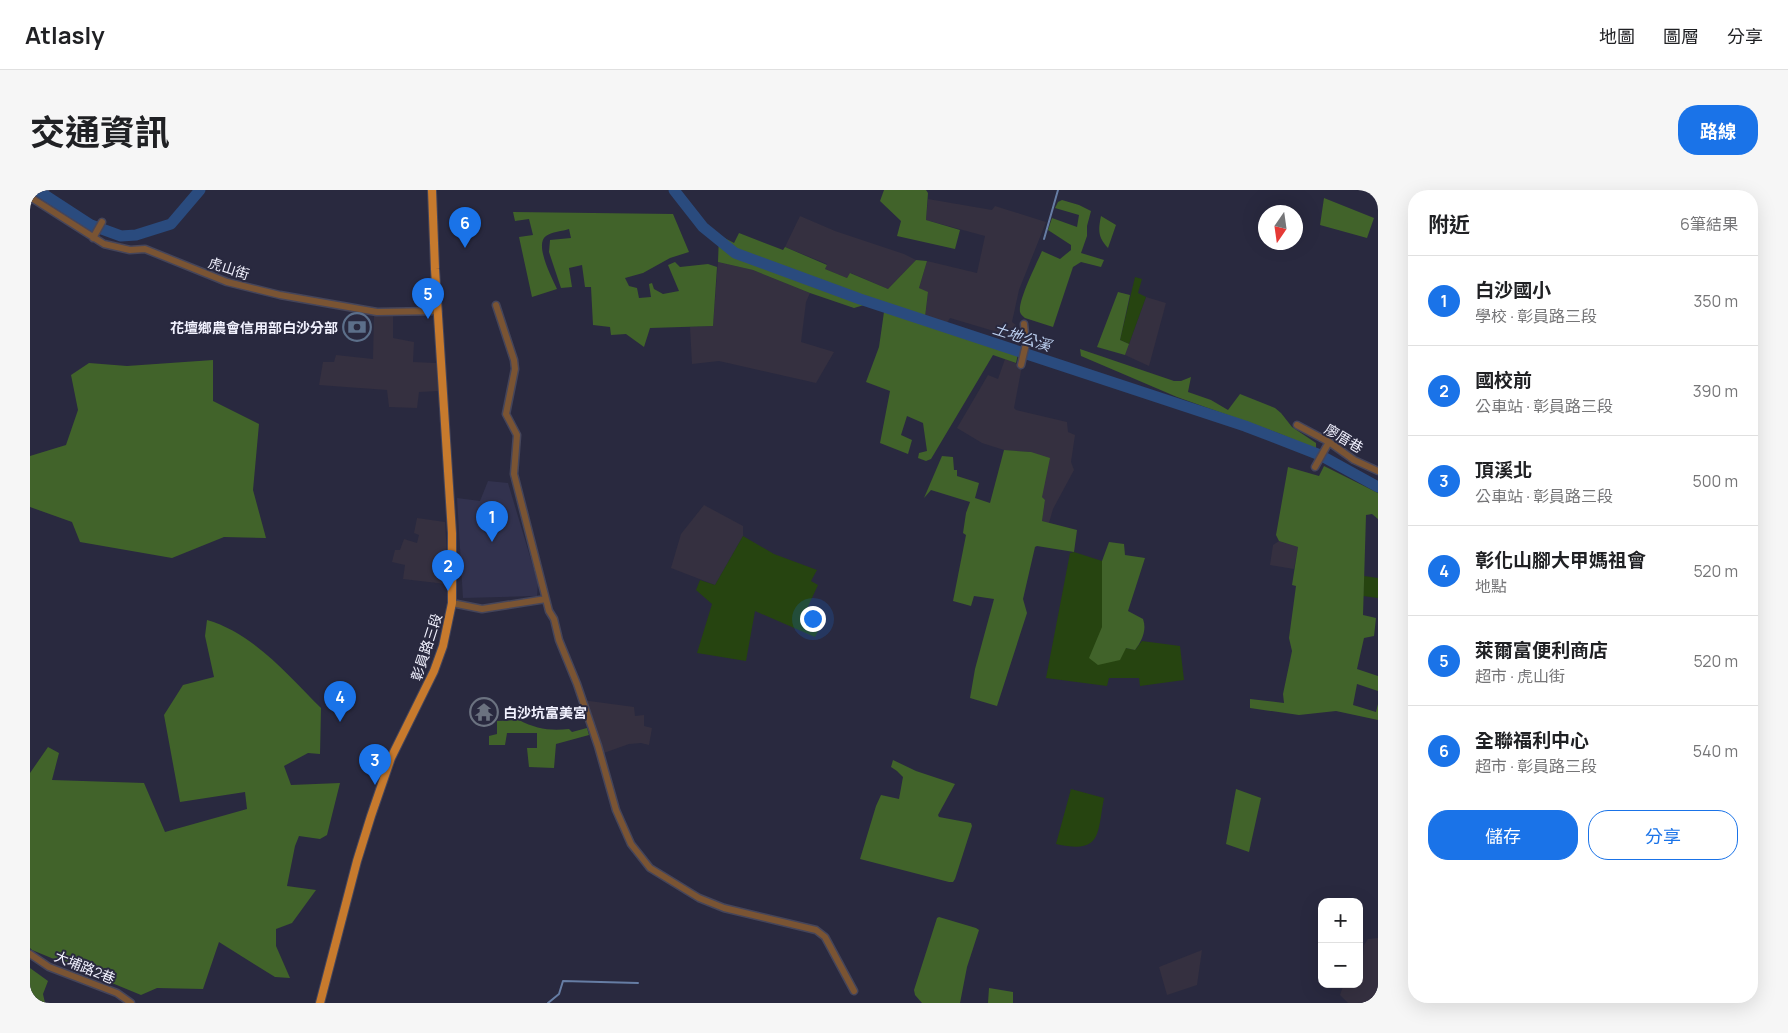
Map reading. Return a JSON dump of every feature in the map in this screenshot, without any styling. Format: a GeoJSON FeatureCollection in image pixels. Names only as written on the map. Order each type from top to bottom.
{"type":"FeatureCollection","features":[{"type":"Feature","properties":{"kind":"main road","name":"彰員路三段"},"geometry":{"type":"LineString","coordinates":[[320,1003],[357,861],[371,816],[391,758],[434,672],[443,646],[452,603],[452,533],[432,190]]}},
{"type":"Feature","properties":{"kind":"street","name":"虎山街"},"geometry":{"type":"LineString","coordinates":[[30,197],[104,244],[130,250],[146,249],[227,282],[280,295],[377,312],[438,311]]}},
{"type":"Feature","properties":{"kind":"street"},"geometry":{"type":"LineString","coordinates":[[93,238],[102,222]]}},
{"type":"Feature","properties":{"kind":"street"},"geometry":{"type":"LineString","coordinates":[[496,305],[514,360],[515,369],[506,414],[517,435],[514,474],[546,599],[595,737],[616,810],[631,844],[650,868],[699,898],[724,908],[816,930],[821,933],[854,991]]}},
{"type":"Feature","properties":{"kind":"street"},"geometry":{"type":"LineString","coordinates":[[1022,361],[1026,344],[1024,324]]}},
{"type":"Feature","properties":{"kind":"street","name":"廖厝巷"},"geometry":{"type":"LineString","coordinates":[[1297,425],[1329,442],[1354,460],[1378,470]]}},
{"type":"Feature","properties":{"kind":"street"},"geometry":{"type":"LineString","coordinates":[[1316,465],[1329,442]]}},
{"type":"Feature","properties":{"kind":"street"},"geometry":{"type":"LineString","coordinates":[[452,603],[482,609],[546,599]]}},
{"type":"Feature","properties":{"kind":"street","name":"大埔路2巷"},"geometry":{"type":"LineString","coordinates":[[30,954],[49,967],[117,993],[131,1003]]}},
{"type":"Feature","properties":{"kind":"shaded area"},"geometry":{"type":"Polygon","coordinates":[[[928,199],[992,210],[995,206],[1046,222],[1019,290],[1012,322],[1016,325],[1014,337],[950,318],[946,325],[925,317],[928,293],[919,288],[927,261],[977,273],[985,236],[926,220],[928,199]]]}},
{"type":"Feature","properties":{"kind":"shaded area"},"geometry":{"type":"Polygon","coordinates":[[[800,216],[835,231],[904,254],[916,260],[888,289],[851,273],[847,278],[825,269],[827,264],[785,247],[800,216]]]}},
{"type":"Feature","properties":{"kind":"shaded area"},"geometry":{"type":"Polygon","coordinates":[[[718,262],[753,270],[810,293],[806,302],[801,342],[834,352],[816,383],[719,361],[692,364],[690,327],[713,326],[718,262]]]}},
{"type":"Feature","properties":{"kind":"shaded area"},"geometry":{"type":"Polygon","coordinates":[[[1146,297],[1166,303],[1149,366],[1125,355],[1146,297]]]}},
{"type":"Feature","properties":{"kind":"shaded area"},"geometry":{"type":"Polygon","coordinates":[[[393,314],[393,338],[414,342],[413,362],[436,363],[438,391],[419,392],[417,408],[389,407],[387,390],[319,385],[323,362],[334,362],[336,355],[373,359],[374,315],[393,314]]]}},
{"type":"Feature","properties":{"kind":"shaded area"},"geometry":{"type":"Polygon","coordinates":[[[1005,359],[1022,366],[1014,408],[1067,422],[1068,432],[1075,435],[1071,462],[1074,470],[1053,509],[1049,523],[1042,521],[1045,501],[1042,497],[1031,452],[1004,450],[982,443],[957,428],[988,375],[998,379],[1005,359]]]}},
{"type":"Feature","properties":{"kind":"shaded area"},"geometry":{"type":"Polygon","coordinates":[[[488,481],[508,483],[538,583],[537,596],[463,598],[457,498],[480,501],[488,481]]]}},
{"type":"Feature","properties":{"kind":"shaded area"},"geometry":{"type":"Polygon","coordinates":[[[704,505],[743,526],[743,536],[715,585],[671,568],[681,534],[704,505]]]}},
{"type":"Feature","properties":{"kind":"shaded area"},"geometry":{"type":"Polygon","coordinates":[[[417,518],[445,522],[448,570],[446,584],[403,579],[405,565],[392,562],[395,550],[400,550],[404,539],[417,543],[419,535],[414,533],[417,518]]]}},
{"type":"Feature","properties":{"kind":"shaded area"},"geometry":{"type":"Polygon","coordinates":[[[1279,541],[1298,547],[1294,569],[1270,565],[1273,545],[1279,541]]]}},
{"type":"Feature","properties":{"kind":"shaded area"},"geometry":{"type":"Polygon","coordinates":[[[582,700],[634,707],[635,716],[644,715],[644,726],[652,728],[649,745],[641,743],[629,744],[601,754],[582,700]]]}},
{"type":"Feature","properties":{"kind":"shaded area"},"geometry":{"type":"Polygon","coordinates":[[[1378,938],[1378,1003],[1348,1003],[1340,995],[1343,988],[1363,988],[1364,945],[1368,939],[1378,938]]]}},
{"type":"Feature","properties":{"kind":"shaded area"},"geometry":{"type":"Polygon","coordinates":[[[1202,950],[1197,985],[1167,995],[1159,967],[1202,950]]]}},
{"type":"Feature","properties":{"kind":"green space"},"geometry":{"type":"Polygon","coordinates":[[[884,190],[926,190],[928,193],[926,220],[960,230],[955,249],[897,236],[901,221],[880,201],[884,190]]]}},
{"type":"Feature","properties":{"kind":"green space"},"geometry":{"type":"Polygon","coordinates":[[[1324,198],[1374,218],[1367,238],[1320,225],[1324,198]]]}},
{"type":"Feature","properties":{"kind":"green space"},"geometry":{"type":"Polygon","coordinates":[[[1062,200],[1091,211],[1087,226],[1087,236],[1081,253],[1104,260],[1101,267],[1081,262],[1073,267],[1053,327],[1025,318],[1020,313],[1020,306],[1042,251],[1060,259],[1071,250],[1071,245],[1048,230],[1052,218],[1077,227],[1079,215],[1055,208],[1058,202],[1062,200]]]}},
{"type":"Feature","properties":{"kind":"green space"},"geometry":{"type":"Polygon","coordinates":[[[513,212],[673,214],[689,252],[670,258],[643,273],[625,278],[629,286],[637,288],[639,298],[651,297],[649,284],[652,283],[654,289],[663,294],[679,291],[668,265],[675,262],[680,267],[708,264],[717,267],[713,326],[650,328],[644,347],[626,334],[611,335],[610,327],[593,325],[591,287],[585,287],[582,265],[569,268],[572,287],[561,288],[549,252],[550,240],[571,238],[569,229],[548,235],[543,240],[542,246],[545,261],[557,289],[532,297],[519,237],[533,235],[529,219],[515,221],[513,212]]]}},
{"type":"Feature","properties":{"kind":"green space"},"geometry":{"type":"Polygon","coordinates":[[[1101,216],[1116,225],[1108,248],[1100,234],[1101,216]]]}},
{"type":"Feature","properties":{"kind":"green space"},"geometry":{"type":"Polygon","coordinates":[[[739,233],[783,250],[785,247],[827,265],[825,269],[847,278],[850,273],[888,289],[916,260],[927,261],[919,288],[928,292],[925,317],[1018,354],[1016,363],[993,355],[931,459],[926,461],[918,458],[919,453],[927,451],[923,423],[907,416],[901,435],[912,440],[908,454],[880,443],[890,391],[866,382],[879,347],[884,312],[864,305],[854,308],[753,270],[718,262],[719,235],[734,243],[739,233]]]}},
{"type":"Feature","properties":{"kind":"green space"},"geometry":{"type":"Polygon","coordinates":[[[1135,277],[1142,279],[1138,293],[1146,297],[1129,344],[1120,340],[1135,277]]]}},
{"type":"Feature","properties":{"kind":"green space"},"geometry":{"type":"Polygon","coordinates":[[[1118,292],[1130,295],[1120,340],[1129,344],[1125,355],[1097,347],[1118,292]]]}},
{"type":"Feature","properties":{"kind":"green space"},"geometry":{"type":"Polygon","coordinates":[[[1080,349],[1174,381],[1181,381],[1191,377],[1188,392],[1211,400],[1228,410],[1240,394],[1275,408],[1292,427],[1316,443],[1316,449],[1278,433],[1177,397],[1081,356],[1080,349]]]}},
{"type":"Feature","properties":{"kind":"green space"},"geometry":{"type":"Polygon","coordinates":[[[213,360],[213,401],[259,424],[253,490],[266,538],[224,537],[172,558],[80,542],[72,522],[30,507],[30,456],[66,445],[78,410],[71,375],[89,363],[127,366],[213,360]]]}},
{"type":"Feature","properties":{"kind":"green space"},"geometry":{"type":"Polygon","coordinates":[[[1004,450],[1031,452],[1050,458],[1042,497],[1045,500],[1042,521],[1077,530],[1074,552],[1035,547],[1023,599],[1027,613],[997,706],[970,698],[975,669],[994,599],[974,596],[971,606],[953,601],[966,535],[963,533],[966,513],[970,502],[931,490],[924,498],[942,456],[953,457],[954,470],[957,470],[957,476],[979,483],[975,498],[990,503],[1004,450]]]}},
{"type":"Feature","properties":{"kind":"green space"},"geometry":{"type":"Polygon","coordinates":[[[1324,466],[1378,493],[1378,519],[1372,514],[1366,515],[1363,615],[1376,618],[1374,636],[1364,638],[1357,669],[1378,676],[1378,691],[1357,684],[1353,705],[1376,712],[1378,704],[1378,720],[1336,711],[1299,715],[1250,708],[1250,699],[1284,703],[1283,694],[1292,651],[1289,638],[1296,586],[1292,585],[1298,547],[1279,541],[1276,535],[1288,467],[1319,476],[1324,466]]]}},
{"type":"Feature","properties":{"kind":"green space"},"geometry":{"type":"Polygon","coordinates":[[[743,536],[774,554],[817,570],[811,581],[818,585],[804,615],[821,626],[815,637],[755,611],[746,661],[697,653],[712,604],[696,590],[700,580],[715,585],[743,536]]]}},
{"type":"Feature","properties":{"kind":"green space"},"geometry":{"type":"Polygon","coordinates":[[[1109,542],[1124,544],[1125,555],[1145,558],[1128,611],[1143,619],[1144,631],[1142,639],[1135,650],[1126,648],[1120,660],[1098,665],[1089,658],[1102,627],[1102,561],[1109,542]]]}},
{"type":"Feature","properties":{"kind":"green space"},"geometry":{"type":"Polygon","coordinates":[[[1074,552],[1102,561],[1102,627],[1126,648],[1135,650],[1142,641],[1180,646],[1184,680],[1140,686],[1139,678],[1109,678],[1107,686],[1046,678],[1070,553],[1074,552]]]}},
{"type":"Feature","properties":{"kind":"green space"},"geometry":{"type":"Polygon","coordinates":[[[1364,576],[1378,578],[1378,598],[1363,596],[1364,576]]]}},
{"type":"Feature","properties":{"kind":"green space"},"geometry":{"type":"Polygon","coordinates":[[[207,620],[224,626],[255,645],[283,669],[321,708],[320,754],[308,753],[284,766],[291,785],[340,783],[327,835],[320,839],[299,836],[295,846],[287,886],[316,890],[292,923],[276,929],[276,946],[290,978],[275,977],[219,942],[203,989],[157,988],[141,995],[30,948],[30,773],[48,747],[59,753],[52,780],[144,783],[165,832],[247,809],[245,792],[180,802],[164,715],[183,685],[214,677],[205,636],[207,620]]]}},
{"type":"Feature","properties":{"kind":"green space"},"geometry":{"type":"Polygon","coordinates":[[[519,720],[537,727],[556,730],[569,729],[572,732],[587,728],[589,735],[556,744],[554,768],[529,767],[527,748],[537,748],[537,733],[507,733],[505,745],[489,745],[489,736],[497,734],[497,721],[519,720]]]}},
{"type":"Feature","properties":{"kind":"green space"},"geometry":{"type":"Polygon","coordinates":[[[893,760],[916,771],[955,784],[938,815],[939,817],[971,823],[972,826],[953,882],[860,859],[881,795],[899,799],[903,777],[891,767],[893,760]]]}},
{"type":"Feature","properties":{"kind":"green space"},"geometry":{"type":"Polygon","coordinates":[[[1071,789],[1104,798],[1098,831],[1095,839],[1090,844],[1071,846],[1056,844],[1071,789]]]}},
{"type":"Feature","properties":{"kind":"green space"},"geometry":{"type":"Polygon","coordinates":[[[1236,789],[1261,798],[1249,852],[1226,844],[1236,789]]]}},
{"type":"Feature","properties":{"kind":"green space"},"geometry":{"type":"Polygon","coordinates":[[[939,917],[979,930],[967,967],[960,1003],[922,1003],[915,995],[914,990],[937,918],[939,917]]]}},
{"type":"Feature","properties":{"kind":"green space"},"geometry":{"type":"Polygon","coordinates":[[[30,968],[48,981],[43,994],[45,1003],[30,1003],[30,968]]]}},
{"type":"Feature","properties":{"kind":"green space"},"geometry":{"type":"Polygon","coordinates":[[[989,988],[1013,992],[1013,1003],[988,1003],[989,988]]]}},
{"type":"Feature","properties":{"kind":"waterway","name":"土地公溪"},"geometry":{"type":"LineString","coordinates":[[37,190],[91,225],[121,236],[136,235],[171,224],[200,190]]}},
{"type":"Feature","properties":{"kind":"waterway","name":"土地公溪"},"geometry":{"type":"LineString","coordinates":[[674,190],[703,227],[735,253],[860,299],[1245,426],[1320,455],[1378,487]]}},
{"type":"Feature","properties":{"kind":"waterway"},"geometry":{"type":"LineString","coordinates":[[1044,239],[1058,190]]}},
{"type":"Feature","properties":{"kind":"waterway"},"geometry":{"type":"LineString","coordinates":[[548,1003],[559,994],[563,981],[638,983]]}},
{"type":"Feature","properties":{"kind":"place","name":"全聯福利中心"},"geometry":{"type":"Point","coordinates":[465,248]}},
{"type":"Feature","properties":{"kind":"place","name":"萊爾富便利商店"},"geometry":{"type":"Point","coordinates":[428,319]}},
{"type":"Feature","properties":{"kind":"place","name":"花壇鄉農會信用部白沙分部"},"geometry":{"type":"Point","coordinates":[357,327]}},
{"type":"Feature","properties":{"kind":"place","name":"白沙國小"},"geometry":{"type":"Point","coordinates":[492,542]}},
{"type":"Feature","properties":{"kind":"place","name":"國校前"},"geometry":{"type":"Point","coordinates":[448,591]}},
{"type":"Feature","properties":{"kind":"place","name":"白沙坑富美宮"},"geometry":{"type":"Point","coordinates":[484,712]}},
{"type":"Feature","properties":{"kind":"place","name":"彰化山腳大甲媽祖會"},"geometry":{"type":"Point","coordinates":[340,722]}},
{"type":"Feature","properties":{"kind":"place","name":"頂溪北"},"geometry":{"type":"Point","coordinates":[375,785]}}]}
